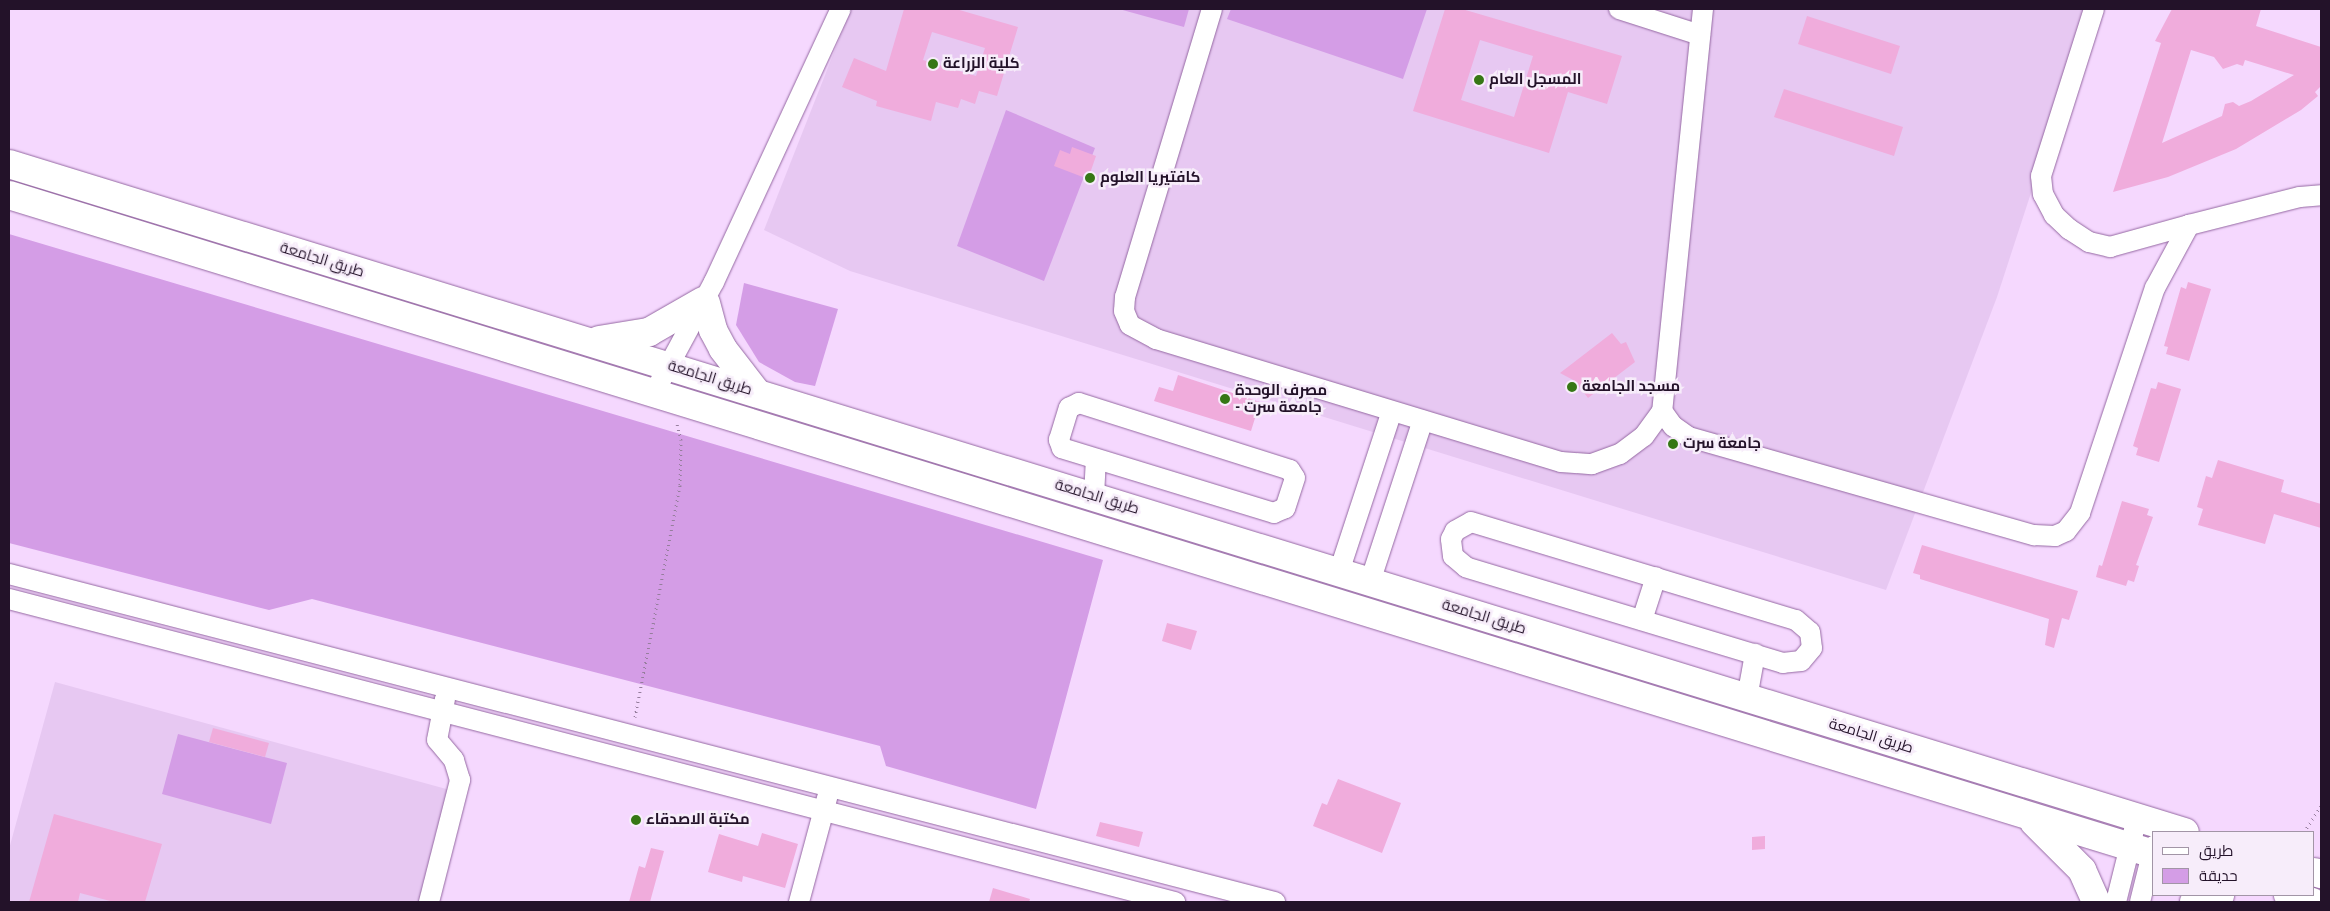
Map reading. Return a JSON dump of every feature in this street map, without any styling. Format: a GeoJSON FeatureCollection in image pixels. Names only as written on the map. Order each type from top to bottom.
{"type":"FeatureCollection","features":[{"type":"Feature","properties":{"kind":"highway","name":"طريق الجامعة"},"geometry":{"type":"LineString","coordinates":[[9,164],[1747,698],[2149,839]]}},
{"type":"Feature","properties":{"kind":"highway"},"geometry":{"type":"LineString","coordinates":[[45,206],[52,177]]}},
{"type":"Feature","properties":{"kind":"highway","name":"طريق الجامعة"},"geometry":{"type":"LineString","coordinates":[[9,195],[2025,815],[2149,839]]}},
{"type":"Feature","properties":{"kind":"highway"},"geometry":{"type":"LineString","coordinates":[[588,341],[649,332],[708,295],[713,330],[723,349],[758,393]]}},
{"type":"Feature","properties":{"kind":"highway"},"geometry":{"type":"LineString","coordinates":[[2025,815],[2070,855],[2092,887],[2096,902]]}},
{"type":"Feature","properties":{"kind":"highway"},"geometry":{"type":"LineString","coordinates":[[2194,902],[2216,896]]}},
{"type":"Feature","properties":{"kind":"highway"},"geometry":{"type":"LineString","coordinates":[[2291,896],[2312,902]]}},
{"type":"Feature","properties":{"kind":"street"},"geometry":{"type":"LineString","coordinates":[[662,396],[841,9]]}},
{"type":"Feature","properties":{"kind":"street"},"geometry":{"type":"LineString","coordinates":[[1212,9],[1125,297],[1127,318],[1130,325],[1156,339],[1561,462],[1592,464],[1620,454],[1644,436],[1662,411],[1703,9]]}},
{"type":"Feature","properties":{"kind":"street"},"geometry":{"type":"LineString","coordinates":[[1619,9],[1700,34]]}},
{"type":"Feature","properties":{"kind":"street"},"geometry":{"type":"LineString","coordinates":[[2094,9],[2041,176],[2043,194],[2054,215],[2069,229],[2089,242],[2110,247],[2189,224],[2300,197],[2321,195]]}},
{"type":"Feature","properties":{"kind":"street"},"geometry":{"type":"LineString","coordinates":[[1662,411],[1673,426],[1689,436],[2034,535],[2045,537],[2066,531],[2080,513],[2155,288],[2189,224]]}},
{"type":"Feature","properties":{"kind":"street"},"geometry":{"type":"LineString","coordinates":[[1079,403],[1290,470],[1295,478],[1286,508],[1274,513],[1096,459],[1065,450],[1058,443],[1069,408],[1073,404],[1079,403]]}},
{"type":"Feature","properties":{"kind":"street"},"geometry":{"type":"LineString","coordinates":[[1339,572],[1392,411]]}},
{"type":"Feature","properties":{"kind":"street"},"geometry":{"type":"LineString","coordinates":[[1370,582],[1423,420]]}},
{"type":"Feature","properties":{"kind":"street"},"geometry":{"type":"LineString","coordinates":[[1094,496],[1096,459]]}},
{"type":"Feature","properties":{"kind":"street"},"geometry":{"type":"LineString","coordinates":[[1480,524],[1656,577],[1796,620],[1810,632],[1812,648],[1801,661],[1783,663],[1642,620],[1466,567],[1453,556],[1451,539],[1462,525],[1480,524]]}},
{"type":"Feature","properties":{"kind":"street"},"geometry":{"type":"LineString","coordinates":[[9,574],[1275,902]]}},
{"type":"Feature","properties":{"kind":"street"},"geometry":{"type":"LineString","coordinates":[[1642,620],[1656,577]]}},
{"type":"Feature","properties":{"kind":"street"},"geometry":{"type":"LineString","coordinates":[[9,599],[1174,902]]}},
{"type":"Feature","properties":{"kind":"street"},"geometry":{"type":"LineString","coordinates":[[1747,698],[1755,654]]}},
{"type":"Feature","properties":{"kind":"street"},"geometry":{"type":"LineString","coordinates":[[429,902],[460,780],[454,760],[437,740],[448,688]]}},
{"type":"Feature","properties":{"kind":"street"},"geometry":{"type":"LineString","coordinates":[[806,900],[823,811],[830,787]]}},
{"type":"Feature","properties":{"kind":"street"},"geometry":{"type":"LineString","coordinates":[[2116,902],[2149,839]]}},
{"type":"Feature","properties":{"kind":"street"},"geometry":{"type":"LineString","coordinates":[[2140,902],[2149,839]]}},
{"type":"Feature","properties":{"kind":"path"},"geometry":{"type":"LineString","coordinates":[[631,735],[680,485],[681,440],[662,396]]}},
{"type":"Feature","properties":{"kind":"path"},"geometry":{"type":"LineString","coordinates":[[2305,831],[2321,806]]}},
{"type":"Feature","properties":{"kind":"shaded area","name":"جامعة سرت"},"geometry":{"type":"Polygon","coordinates":[[[851,9],[2091,9],[1997,297],[1886,590],[850,271],[764,230],[851,9]]]}},
{"type":"Feature","properties":{"kind":"shaded area"},"geometry":{"type":"Polygon","coordinates":[[[55,682],[450,790],[419,902],[9,902],[9,849],[55,682]]]}},
{"type":"Feature","properties":{"kind":"green space"},"geometry":{"type":"Polygon","coordinates":[[[1119,9],[1189,9],[1184,27],[1119,9]]]}},
{"type":"Feature","properties":{"kind":"green space"},"geometry":{"type":"Polygon","coordinates":[[[1231,9],[1427,9],[1403,79],[1227,19],[1231,9]]]}},
{"type":"Feature","properties":{"kind":"green space"},"geometry":{"type":"Polygon","coordinates":[[[1006,110],[1095,148],[1044,281],[957,246],[1006,110]]]}},
{"type":"Feature","properties":{"kind":"green space"},"geometry":{"type":"Polygon","coordinates":[[[9,234],[1103,560],[1036,809],[886,766],[880,746],[312,599],[269,610],[9,543],[9,234]]]}},
{"type":"Feature","properties":{"kind":"green space"},"geometry":{"type":"Polygon","coordinates":[[[744,283],[838,309],[815,386],[795,382],[759,362],[736,325],[744,283]]]}},
{"type":"Feature","properties":{"kind":"green space"},"geometry":{"type":"Polygon","coordinates":[[[178,734],[287,763],[271,824],[162,794],[178,734]]]}},
{"type":"Feature","properties":{"kind":"building"},"geometry":{"type":"Polygon","coordinates":[[[904,9],[956,9],[1018,27],[997,96],[979,91],[975,104],[961,99],[958,108],[936,102],[931,121],[876,106],[877,101],[842,87],[854,58],[886,71],[904,9]],[[932,32],[923,60],[976,76],[985,48],[932,32]]]}},
{"type":"Feature","properties":{"kind":"building"},"geometry":{"type":"Polygon","coordinates":[[[1445,9],[1462,9],[1622,56],[1607,104],[1568,92],[1549,153],[1413,111],[1445,9]],[[1480,40],[1461,100],[1514,117],[1533,56],[1480,40]]]}},
{"type":"Feature","properties":{"kind":"building"},"geometry":{"type":"Polygon","coordinates":[[[2172,9],[2261,9],[2256,26],[2321,47],[2321,86],[2315,92],[2318,96],[2301,110],[2236,149],[2168,177],[2113,192],[2161,43],[2155,41],[2172,9]],[[2191,50],[2162,143],[2222,116],[2225,104],[2233,102],[2239,106],[2251,101],[2294,75],[2245,60],[2243,66],[2237,64],[2223,69],[2214,57],[2191,50]]]}},
{"type":"Feature","properties":{"kind":"building"},"geometry":{"type":"Polygon","coordinates":[[[1807,16],[1900,46],[1891,74],[1798,44],[1807,16]]]}},
{"type":"Feature","properties":{"kind":"building"},"geometry":{"type":"Polygon","coordinates":[[[1784,89],[1903,127],[1894,156],[1774,117],[1784,89]]]}},
{"type":"Feature","properties":{"kind":"building"},"geometry":{"type":"Polygon","coordinates":[[[1072,147],[1096,156],[1088,179],[1054,166],[1060,150],[1070,154],[1072,147]]]}},
{"type":"Feature","properties":{"kind":"building"},"geometry":{"type":"Polygon","coordinates":[[[2188,282],[2211,289],[2189,361],[2166,354],[2168,347],[2164,346],[2181,287],[2186,289],[2188,282]]]}},
{"type":"Feature","properties":{"kind":"building"},"geometry":{"type":"Polygon","coordinates":[[[1612,333],[1621,344],[1626,342],[1635,362],[1588,398],[1575,381],[1560,373],[1612,333]]]}},
{"type":"Feature","properties":{"kind":"building"},"geometry":{"type":"Polygon","coordinates":[[[1178,375],[1260,402],[1251,431],[1154,401],[1159,387],[1173,391],[1178,375]]]}},
{"type":"Feature","properties":{"kind":"building"},"geometry":{"type":"Polygon","coordinates":[[[2158,382],[2181,389],[2159,462],[2136,455],[2138,448],[2133,446],[2151,388],[2156,389],[2158,382]]]}},
{"type":"Feature","properties":{"kind":"building"},"geometry":{"type":"Polygon","coordinates":[[[2218,460],[2284,480],[2281,492],[2321,504],[2321,528],[2274,514],[2265,544],[2198,525],[2203,509],[2197,507],[2206,476],[2212,478],[2218,460]]]}},
{"type":"Feature","properties":{"kind":"building"},"geometry":{"type":"Polygon","coordinates":[[[2122,501],[2149,509],[2147,515],[2153,517],[2136,565],[2139,566],[2134,582],[2128,580],[2126,586],[2096,577],[2099,565],[2102,566],[2122,501]]]}},
{"type":"Feature","properties":{"kind":"building"},"geometry":{"type":"Polygon","coordinates":[[[1922,545],[2078,591],[2069,620],[2062,618],[2054,648],[2045,645],[2049,619],[1920,579],[1920,575],[1913,573],[1922,545]]]}},
{"type":"Feature","properties":{"kind":"building"},"geometry":{"type":"Polygon","coordinates":[[[1167,623],[1197,631],[1191,650],[1162,641],[1167,623]]]}},
{"type":"Feature","properties":{"kind":"building"},"geometry":{"type":"Polygon","coordinates":[[[213,728],[269,743],[265,757],[209,742],[213,728]]]}},
{"type":"Feature","properties":{"kind":"building"},"geometry":{"type":"Polygon","coordinates":[[[1338,779],[1401,803],[1382,853],[1313,826],[1322,803],[1327,805],[1338,779]]]}},
{"type":"Feature","properties":{"kind":"building"},"geometry":{"type":"Polygon","coordinates":[[[54,814],[162,844],[145,902],[114,902],[80,893],[78,902],[29,902],[54,814]]]}},
{"type":"Feature","properties":{"kind":"building"},"geometry":{"type":"Polygon","coordinates":[[[1100,822],[1143,832],[1139,847],[1096,836],[1100,822]]]}},
{"type":"Feature","properties":{"kind":"building"},"geometry":{"type":"Polygon","coordinates":[[[762,833],[798,844],[785,888],[743,876],[742,882],[708,872],[719,834],[758,846],[762,833]]]}},
{"type":"Feature","properties":{"kind":"building"},"geometry":{"type":"Polygon","coordinates":[[[1765,836],[1765,849],[1752,850],[1752,837],[1765,836]]]}},
{"type":"Feature","properties":{"kind":"building"},"geometry":{"type":"Polygon","coordinates":[[[651,848],[664,851],[650,902],[629,902],[639,866],[645,868],[651,848]]]}},
{"type":"Feature","properties":{"kind":"building"},"geometry":{"type":"Polygon","coordinates":[[[993,888],[1030,899],[1029,902],[989,902],[993,888]]]}},
{"type":"Feature","properties":{"kind":"place","name":"كلية الزراعة"},"geometry":{"type":"Point","coordinates":[933,64]}},
{"type":"Feature","properties":{"kind":"place","name":"المسجل العام"},"geometry":{"type":"Point","coordinates":[1479,80]}},
{"type":"Feature","properties":{"kind":"place","name":"كافتيريا العلوم"},"geometry":{"type":"Point","coordinates":[1090,178]}},
{"type":"Feature","properties":{"kind":"place","name":"مسجد الجامعة"},"geometry":{"type":"Point","coordinates":[1572,387]}},
{"type":"Feature","properties":{"kind":"place","name":"مصرف الوحدة - جامعة سرت"},"geometry":{"type":"Point","coordinates":[1225,399]}},
{"type":"Feature","properties":{"kind":"place","name":"جامعة سرت"},"geometry":{"type":"Point","coordinates":[1673,444]}},
{"type":"Feature","properties":{"kind":"place","name":"مكتبة الاصدقاء"},"geometry":{"type":"Point","coordinates":[636,820]}}]}
